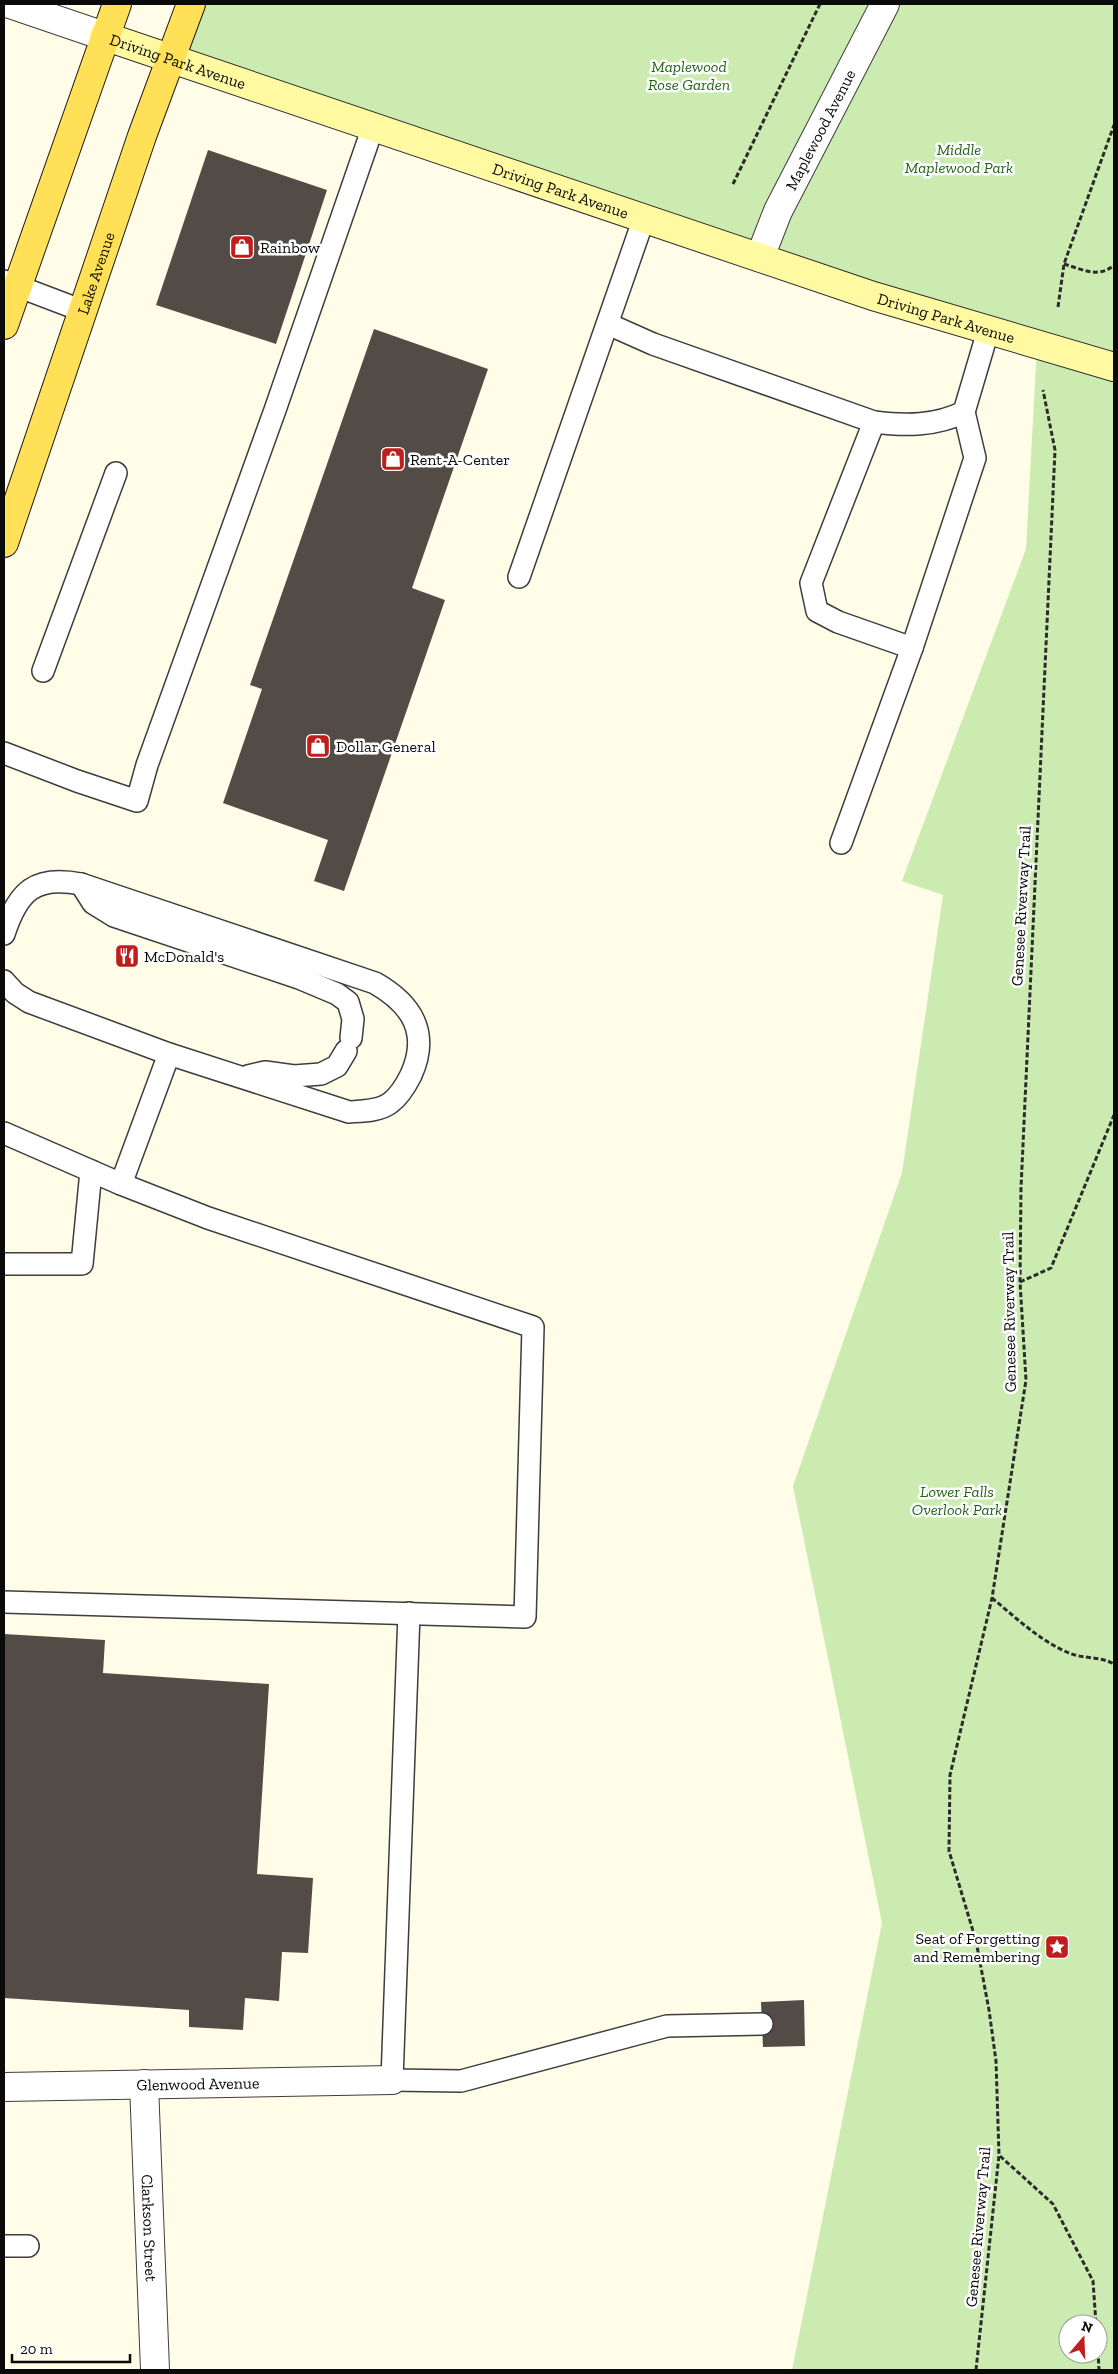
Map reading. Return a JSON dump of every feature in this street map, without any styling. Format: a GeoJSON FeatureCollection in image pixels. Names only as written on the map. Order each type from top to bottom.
{"type":"FeatureCollection","features":[{"type":"Feature","properties":{"kind":"main road"},"geometry":{"type":"LineString","coordinates":[[4,325],[10,283],[116,4]]}},
{"type":"Feature","properties":{"kind":"main road","name":"Lake Avenue"},"geometry":{"type":"LineString","coordinates":[[4,543],[170,58],[191,4]]}},
{"type":"Feature","properties":{"kind":"main road","name":"Driving Park Avenue"},"geometry":{"type":"LineString","coordinates":[[104,36],[873,296],[1108,365]]}},
{"type":"Feature","properties":{"kind":"street","name":"Driving Park Avenue"},"geometry":{"type":"LineString","coordinates":[[10,4],[104,36]]}},
{"type":"Feature","properties":{"kind":"street","name":"Maplewood Avenue"},"geometry":{"type":"LineString","coordinates":[[760,257],[785,196],[885,4]]}},
{"type":"Feature","properties":{"kind":"street","name":"Glenwood Avenue"},"geometry":{"type":"LineString","coordinates":[[4,2087],[392,2080]]}},
{"type":"Feature","properties":{"kind":"street","name":"Clarkson Street"},"geometry":{"type":"LineString","coordinates":[[144,2084],[155,2370]]}},
{"type":"Feature","properties":{"kind":"lane"},"geometry":{"type":"LineString","coordinates":[[4,754],[137,801],[147,765],[275,410],[373,127]]}},
{"type":"Feature","properties":{"kind":"lane"},"geometry":{"type":"LineString","coordinates":[[519,577],[644,218]]}},
{"type":"Feature","properties":{"kind":"lane"},"geometry":{"type":"LineString","coordinates":[[10,283],[83,311]]}},
{"type":"Feature","properties":{"kind":"lane"},"geometry":{"type":"LineString","coordinates":[[608,324],[663,347],[874,422],[912,425],[952,418],[964,412]]}},
{"type":"Feature","properties":{"kind":"lane"},"geometry":{"type":"LineString","coordinates":[[841,843],[912,648],[975,458],[964,412],[988,331]]}},
{"type":"Feature","properties":{"kind":"lane"},"geometry":{"type":"LineString","coordinates":[[874,422],[811,583],[817,611],[838,622],[912,648]]}},
{"type":"Feature","properties":{"kind":"lane"},"geometry":{"type":"LineString","coordinates":[[43,671],[116,473]]}},
{"type":"Feature","properties":{"kind":"lane"},"geometry":{"type":"LineString","coordinates":[[4,934],[18,900],[44,882],[60,879],[82,884],[375,982],[392,993],[407,1007],[416,1024],[419,1046],[414,1068],[405,1086],[390,1103],[371,1110],[349,1112],[168,1054],[30,1002],[15,993],[4,981]]}},
{"type":"Feature","properties":{"kind":"lane"},"geometry":{"type":"LineString","coordinates":[[82,884],[93,903],[114,916],[299,978],[337,994],[348,1002],[353,1019],[349,1045],[337,1066],[321,1074],[294,1076],[265,1072],[241,1078]]}},
{"type":"Feature","properties":{"kind":"lane"},"geometry":{"type":"LineString","coordinates":[[120,1184],[168,1054]]}},
{"type":"Feature","properties":{"kind":"lane"},"geometry":{"type":"LineString","coordinates":[[4,1132],[120,1184],[283,1244],[533,1327],[525,1616],[4,1602]]}},
{"type":"Feature","properties":{"kind":"lane"},"geometry":{"type":"LineString","coordinates":[[4,1264],[82,1264],[91,1171]]}},
{"type":"Feature","properties":{"kind":"lane"},"geometry":{"type":"LineString","coordinates":[[409,1613],[392,2080],[461,2080],[667,2026],[762,2024]]}},
{"type":"Feature","properties":{"kind":"lane"},"geometry":{"type":"LineString","coordinates":[[4,2246],[28,2246]]}},
{"type":"Feature","properties":{"kind":"path"},"geometry":{"type":"LineString","coordinates":[[733,184],[820,4]]}},
{"type":"Feature","properties":{"kind":"path"},"geometry":{"type":"LineString","coordinates":[[1058,307],[1064,264],[1114,125]]}},
{"type":"Feature","properties":{"kind":"path"},"geometry":{"type":"LineString","coordinates":[[1064,264],[1095,274],[1110,270],[1114,265]]}},
{"type":"Feature","properties":{"kind":"path","name":"Genesee Riverway Trail"},"geometry":{"type":"LineString","coordinates":[[976,2370],[999,2156],[996,2061],[976,1941],[949,1851],[950,1774],[992,1598],[1026,1380],[1020,1282],[1021,1188],[1054,450],[1043,390]]}},
{"type":"Feature","properties":{"kind":"path"},"geometry":{"type":"LineString","coordinates":[[1020,1282],[1051,1268],[1114,1115]]}},
{"type":"Feature","properties":{"kind":"path"},"geometry":{"type":"LineString","coordinates":[[992,1598],[1032,1630],[1070,1654],[1107,1660],[1114,1664]]}},
{"type":"Feature","properties":{"kind":"path"},"geometry":{"type":"LineString","coordinates":[[999,2156],[1053,2204],[1093,2281],[1095,2314]]}},
{"type":"Feature","properties":{"kind":"green space","name":"Lower Falls Overlook Park"},"geometry":{"type":"Polygon","coordinates":[[[191,4],[1114,4],[1114,2370],[792,2370],[882,1923],[793,1486],[902,1173],[943,895],[902,881],[1026,549],[1037,346],[170,58],[191,4]]]}},
{"type":"Feature","properties":{"kind":"building","name":"Rainbow"},"geometry":{"type":"Polygon","coordinates":[[[208,150],[327,190],[276,344],[156,305],[208,150]]]}},
{"type":"Feature","properties":{"kind":"building"},"geometry":{"type":"Polygon","coordinates":[[[374,329],[488,369],[412,588],[445,600],[344,891],[314,881],[328,840],[223,803],[262,689],[250,685],[374,329]]]}},
{"type":"Feature","properties":{"kind":"building"},"geometry":{"type":"Polygon","coordinates":[[[4,1634],[105,1640],[103,1673],[269,1684],[257,1874],[313,1878],[308,1953],[282,1952],[279,2001],[245,1998],[243,2030],[189,2027],[189,2010],[4,1998],[4,1634]]]}},
{"type":"Feature","properties":{"kind":"building"},"geometry":{"type":"Polygon","coordinates":[[[804,2000],[805,2046],[763,2047],[761,2002],[804,2000]]]}},
{"type":"Feature","properties":{"kind":"place","name":"Rainbow"},"geometry":{"type":"Point","coordinates":[242,247]}},
{"type":"Feature","properties":{"kind":"place","name":"Rent-A-Center"},"geometry":{"type":"Point","coordinates":[393,459]}},
{"type":"Feature","properties":{"kind":"place","name":"Dollar General"},"geometry":{"type":"Point","coordinates":[318,746]}},
{"type":"Feature","properties":{"kind":"place","name":"McDonald's"},"geometry":{"type":"Point","coordinates":[127,956]}},
{"type":"Feature","properties":{"kind":"place","name":"Seat of Forgetting and Remembering"},"geometry":{"type":"Point","coordinates":[1057,1947]}},
{"type":"Feature","properties":{"kind":"park label","name":"Maplewood Rose Garden"},"geometry":{"type":"Point","coordinates":[689,75]}},
{"type":"Feature","properties":{"kind":"park label","name":"Middle Maplewood Park"},"geometry":{"type":"Point","coordinates":[959,158]}}]}
